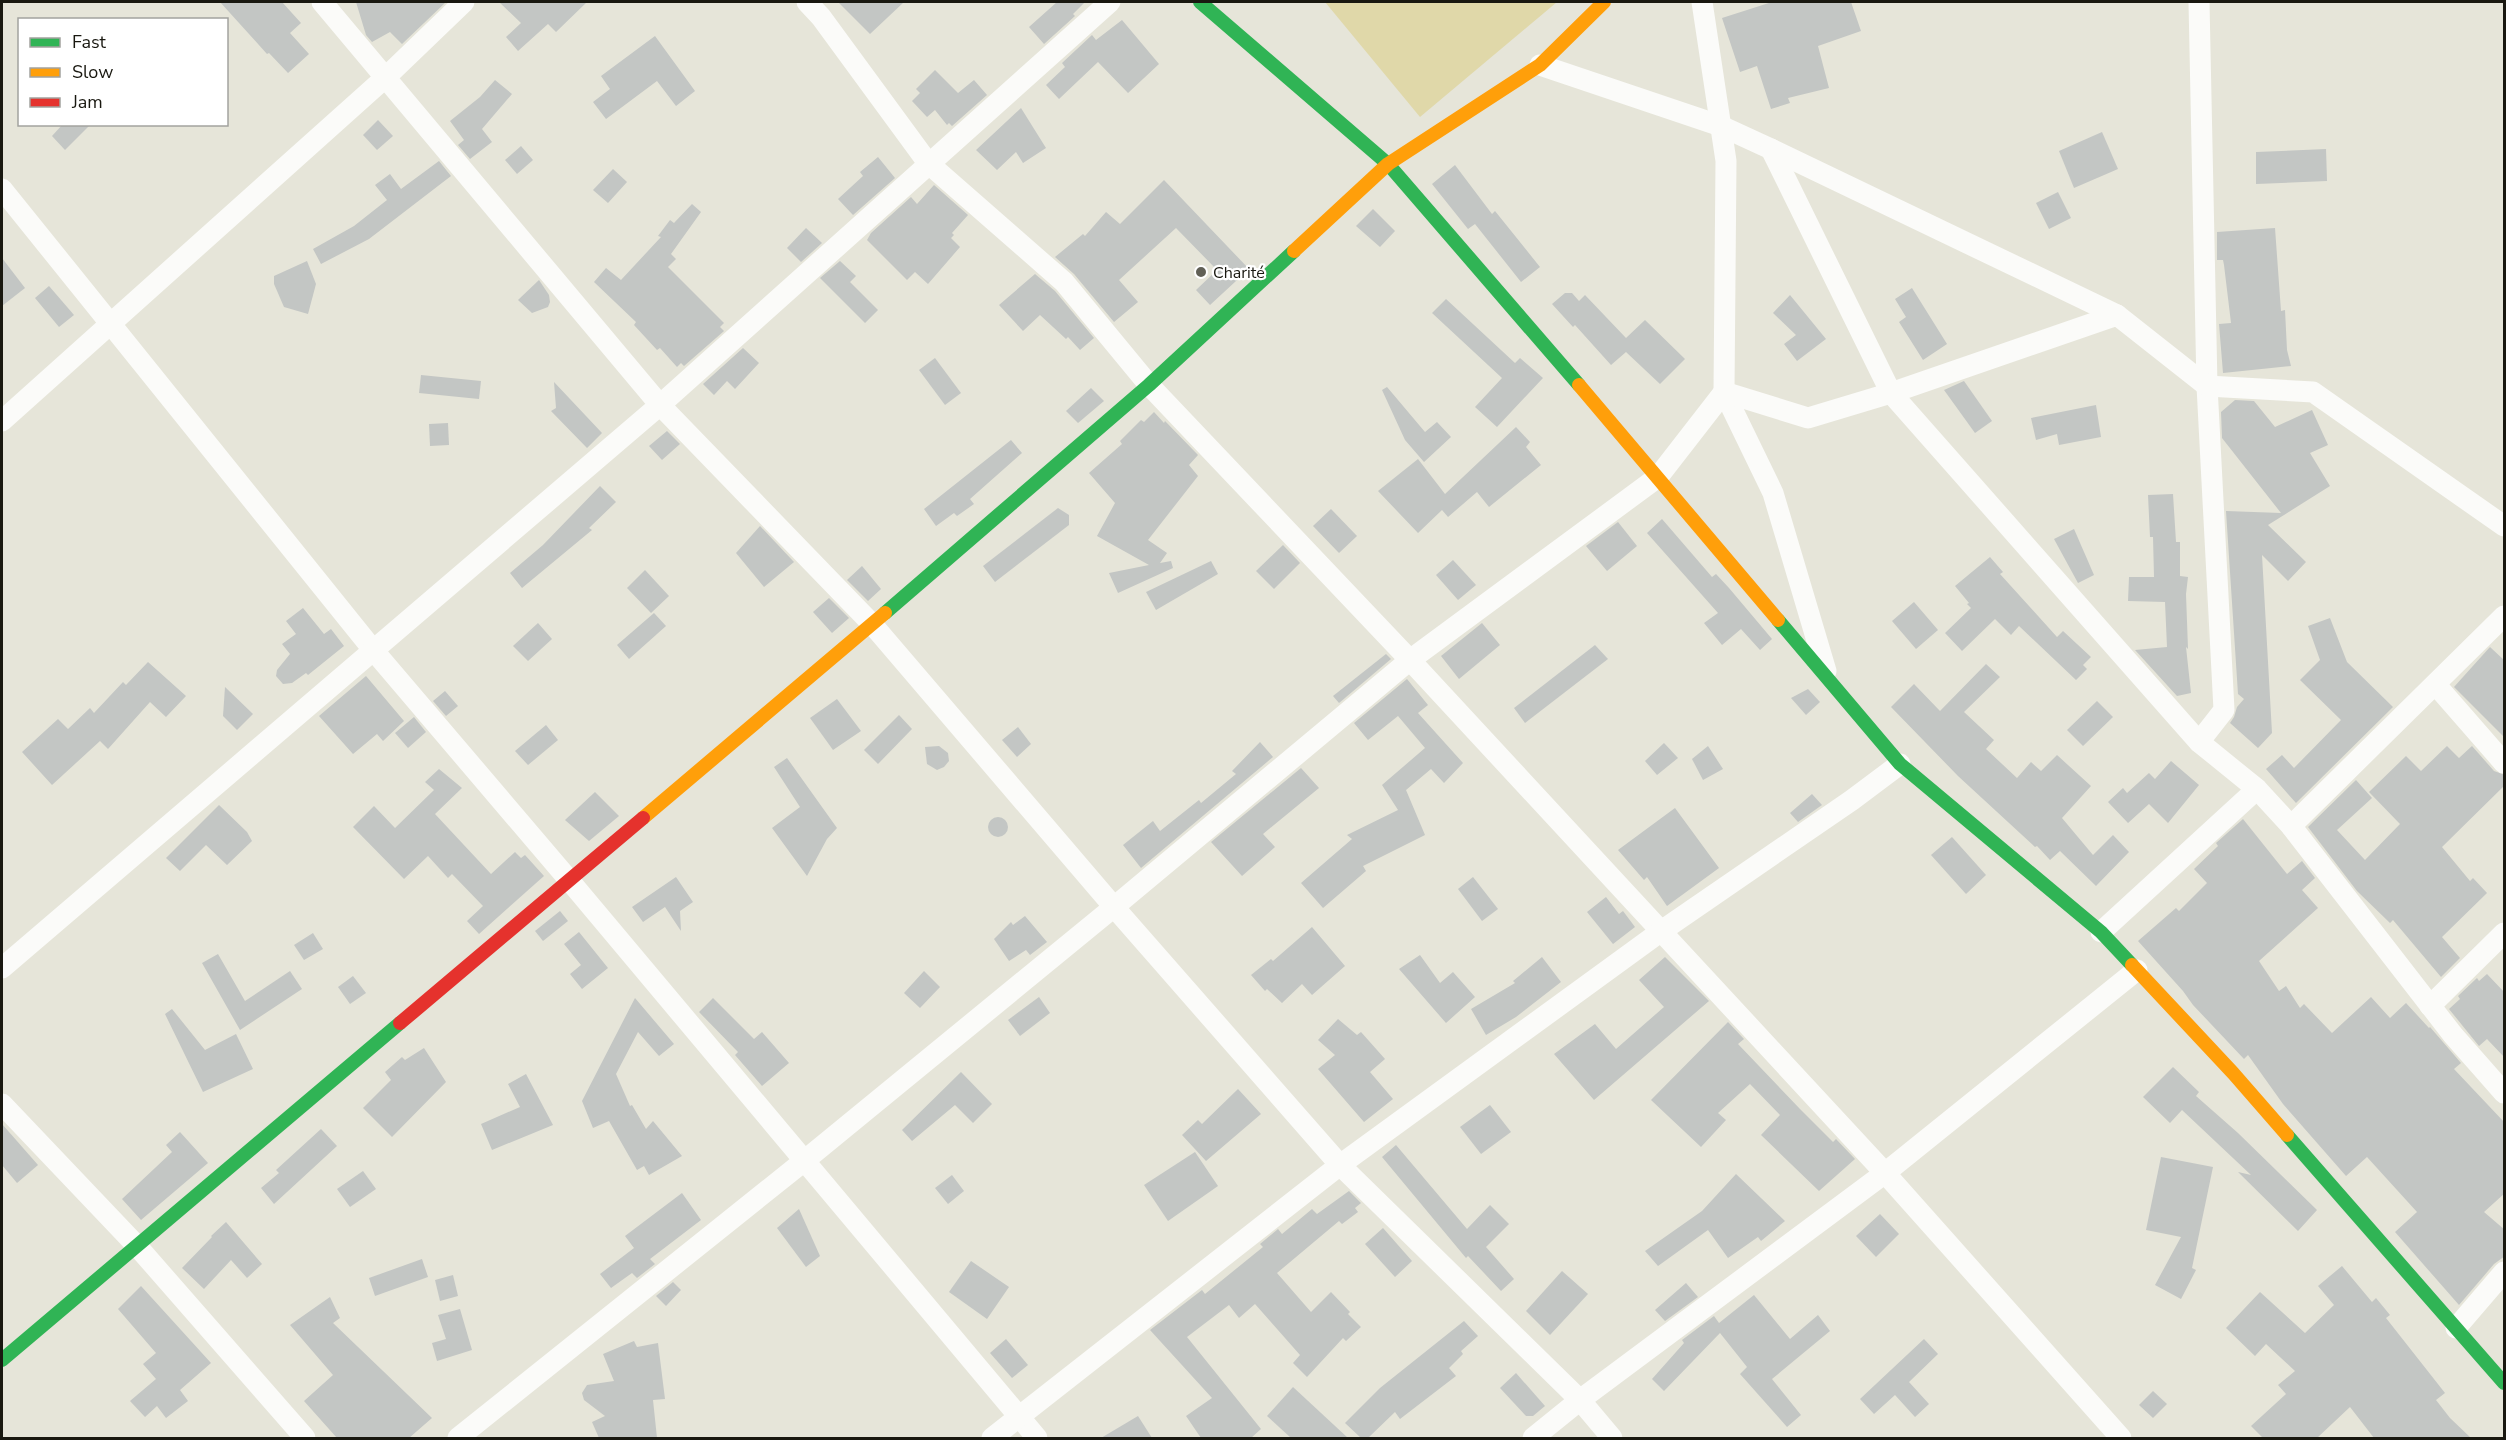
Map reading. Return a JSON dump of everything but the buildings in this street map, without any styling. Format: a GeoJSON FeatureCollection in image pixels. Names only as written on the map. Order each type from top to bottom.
{"type":"FeatureCollection","features":[{"type":"Feature","properties":{"kind":"street"},"geometry":{"type":"LineString","coordinates":[[322,2],[387,76],[660,405],[873,624],[1114,907],[1340,1165],[1580,1400],[1612,1438]]}},
{"type":"Feature","properties":{"kind":"street"},"geometry":{"type":"LineString","coordinates":[[2,421],[387,76],[464,2]]}},
{"type":"Feature","properties":{"kind":"street"},"geometry":{"type":"LineString","coordinates":[[807,2],[821,16],[928,163],[1064,282],[1149,385],[1410,660],[1885,1173],[2121,1438]]}},
{"type":"Feature","properties":{"kind":"street"},"geometry":{"type":"LineString","coordinates":[[2,968],[660,405],[1110,2]]}},
{"type":"Feature","properties":{"kind":"street"},"geometry":{"type":"LineString","coordinates":[[1200,2],[1388,164],[1658,477],[1900,764],[2101,932],[2233,1073],[2505,1383]]}},
{"type":"Feature","properties":{"kind":"street"},"geometry":{"type":"LineString","coordinates":[[2,1360],[873,624],[1149,385],[1388,164],[1540,65],[1604,2]]}},
{"type":"Feature","properties":{"kind":"street"},"geometry":{"type":"LineString","coordinates":[[1701,2],[1726,161],[1724,392],[1773,494],[1829,680]]}},
{"type":"Feature","properties":{"kind":"street"},"geometry":{"type":"LineString","coordinates":[[2199,2],[2207,386],[2224,710],[2199,742]]}},
{"type":"Feature","properties":{"kind":"street"},"geometry":{"type":"LineString","coordinates":[[1540,65],[1721,126],[2117,315],[2207,386],[2313,392],[2505,526]]}},
{"type":"Feature","properties":{"kind":"street"},"geometry":{"type":"LineString","coordinates":[[1771,149],[1891,393],[2199,742],[2257,789],[2290,826],[2430,1006],[2505,1093]]}},
{"type":"Feature","properties":{"kind":"street"},"geometry":{"type":"LineString","coordinates":[[2,189],[374,651],[1037,1438]]}},
{"type":"Feature","properties":{"kind":"street"},"geometry":{"type":"LineString","coordinates":[[1724,392],[1808,418],[1891,393],[2117,315]]}},
{"type":"Feature","properties":{"kind":"street"},"geometry":{"type":"LineString","coordinates":[[458,1438],[804,1161],[1410,660],[1658,477],[1724,392]]}},
{"type":"Feature","properties":{"kind":"street"},"geometry":{"type":"LineString","coordinates":[[2290,826],[2505,616]]}},
{"type":"Feature","properties":{"kind":"street"},"geometry":{"type":"LineString","coordinates":[[2436,685],[2505,763]]}},
{"type":"Feature","properties":{"kind":"street"},"geometry":{"type":"LineString","coordinates":[[992,1438],[1340,1165],[1660,932],[1852,800],[1900,764]]}},
{"type":"Feature","properties":{"kind":"street"},"geometry":{"type":"LineString","coordinates":[[2101,932],[2257,789]]}},
{"type":"Feature","properties":{"kind":"street"},"geometry":{"type":"LineString","coordinates":[[2430,1006],[2505,933]]}},
{"type":"Feature","properties":{"kind":"street"},"geometry":{"type":"LineString","coordinates":[[1533,1438],[1580,1400],[1885,1173],[2137,970]]}},
{"type":"Feature","properties":{"kind":"street"},"geometry":{"type":"LineString","coordinates":[[2,1104],[137,1246],[305,1438]]}},
{"type":"Feature","properties":{"kind":"street"},"geometry":{"type":"LineString","coordinates":[[2456,1328],[2505,1272]]}},
{"type":"Feature","properties":{"kind":"shaded area"},"geometry":{"type":"Polygon","coordinates":[[[1325,2],[1557,2],[1420,117],[1325,2]]]}},
{"type":"Feature","properties":{"kind":"traffic: fast"},"geometry":{"type":"LineString","coordinates":[[1200,2],[1388,164],[1579,385]]}},
{"type":"Feature","properties":{"kind":"traffic: fast"},"geometry":{"type":"LineString","coordinates":[[885,613],[1149,385],[1294,251]]}},
{"type":"Feature","properties":{"kind":"traffic: fast"},"geometry":{"type":"LineString","coordinates":[[1778,620],[1900,764],[2101,932],[2132,965]]}},
{"type":"Feature","properties":{"kind":"traffic: fast"},"geometry":{"type":"LineString","coordinates":[[2,1360],[400,1023]]}},
{"type":"Feature","properties":{"kind":"traffic: fast"},"geometry":{"type":"LineString","coordinates":[[2287,1135],[2504,1383]]}},
{"type":"Feature","properties":{"kind":"traffic: slow"},"geometry":{"type":"LineString","coordinates":[[1294,251],[1388,164],[1540,65],[1604,2]]}},
{"type":"Feature","properties":{"kind":"traffic: slow"},"geometry":{"type":"LineString","coordinates":[[1579,385],[1778,620]]}},
{"type":"Feature","properties":{"kind":"traffic: slow"},"geometry":{"type":"LineString","coordinates":[[643,818],[885,613]]}},
{"type":"Feature","properties":{"kind":"traffic: slow"},"geometry":{"type":"LineString","coordinates":[[2132,965],[2233,1073],[2287,1135]]}},
{"type":"Feature","properties":{"kind":"traffic: jam"},"geometry":{"type":"LineString","coordinates":[[400,1023],[643,818]]}},
{"type":"Feature","properties":{"kind":"place","name":"Charité"},"geometry":{"type":"Point","coordinates":[1201,272]}}]}
